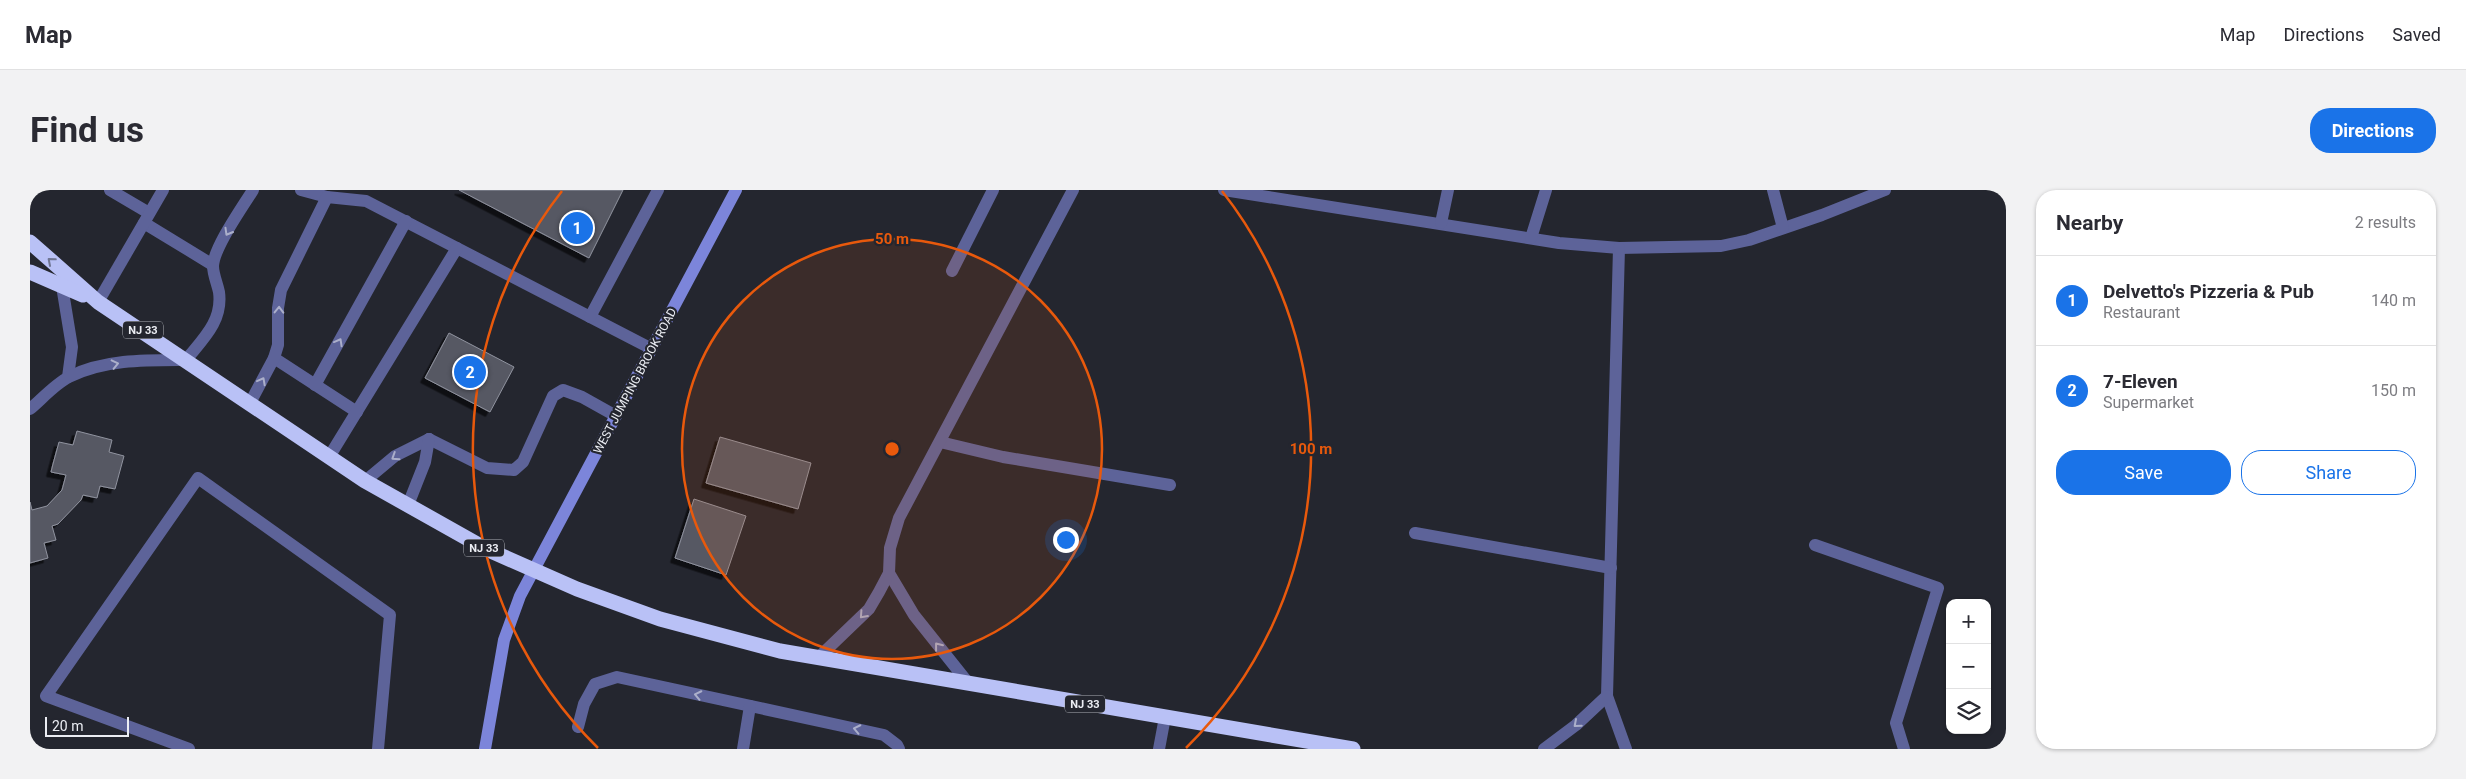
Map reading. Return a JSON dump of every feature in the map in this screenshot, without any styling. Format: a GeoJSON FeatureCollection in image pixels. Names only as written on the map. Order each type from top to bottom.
{"type":"FeatureCollection","features":[{"type":"Feature","properties":{"kind":"highway","name":"NJ 33"},"geometry":{"type":"LineString","coordinates":[[30,242],[98,302],[365,481],[486,549],[532,571],[660,619],[741,642],[818,658],[1353,749]]}},
{"type":"Feature","properties":{"kind":"highway","name":"NJ 33"},"geometry":{"type":"LineString","coordinates":[[30,272],[98,302]]}},
{"type":"Feature","properties":{"kind":"street"},"geometry":{"type":"LineString","coordinates":[[110,190],[213,265]]}},
{"type":"Feature","properties":{"kind":"street"},"geometry":{"type":"LineString","coordinates":[[98,302],[163,190]]}},
{"type":"Feature","properties":{"kind":"street"},"geometry":{"type":"LineString","coordinates":[[30,409],[68,377],[120,362],[186,360],[210,330],[217,317],[218,292],[213,265],[217,252],[252,190]]}},
{"type":"Feature","properties":{"kind":"street"},"geometry":{"type":"LineString","coordinates":[[301,190],[327,197],[366,200],[652,349]]}},
{"type":"Feature","properties":{"kind":"street"},"geometry":{"type":"LineString","coordinates":[[590,317],[658,190]]}},
{"type":"Feature","properties":{"kind":"street","name":"WEST JUMPING BROOK ROAD"},"geometry":{"type":"LineString","coordinates":[[485,749],[504,640],[512,614],[532,571],[736,190]]}},
{"type":"Feature","properties":{"kind":"street"},"geometry":{"type":"LineString","coordinates":[[952,271],[993,190]]}},
{"type":"Feature","properties":{"kind":"street"},"geometry":{"type":"LineString","coordinates":[[818,658],[869,609],[889,573],[893,533],[1073,190]]}},
{"type":"Feature","properties":{"kind":"street"},"geometry":{"type":"LineString","coordinates":[[1224,190],[1531,238],[1618,248],[1721,246],[1750,240],[1885,190]]}},
{"type":"Feature","properties":{"kind":"street"},"geometry":{"type":"LineString","coordinates":[[1441,223],[1448,190]]}},
{"type":"Feature","properties":{"kind":"street"},"geometry":{"type":"LineString","coordinates":[[1531,238],[1546,190]]}},
{"type":"Feature","properties":{"kind":"street"},"geometry":{"type":"LineString","coordinates":[[1773,190],[1783,228]]}},
{"type":"Feature","properties":{"kind":"street"},"geometry":{"type":"LineString","coordinates":[[250,403],[274,358],[278,345],[278,308],[281,290],[327,197]]}},
{"type":"Feature","properties":{"kind":"street"},"geometry":{"type":"LineString","coordinates":[[315,385],[406,222]]}},
{"type":"Feature","properties":{"kind":"street"},"geometry":{"type":"LineString","coordinates":[[329,457],[456,248]]}},
{"type":"Feature","properties":{"kind":"street"},"geometry":{"type":"LineString","coordinates":[[1618,248],[1607,696],[1626,749]]}},
{"type":"Feature","properties":{"kind":"street"},"geometry":{"type":"LineString","coordinates":[[62,286],[72,347],[68,377]]}},
{"type":"Feature","properties":{"kind":"street"},"geometry":{"type":"LineString","coordinates":[[274,358],[357,412]]}},
{"type":"Feature","properties":{"kind":"street"},"geometry":{"type":"LineString","coordinates":[[429,439],[487,468],[514,470],[522,462],[553,396],[563,390],[582,397],[616,416]]}},
{"type":"Feature","properties":{"kind":"street"},"geometry":{"type":"LineString","coordinates":[[365,481],[395,456],[429,439]]}},
{"type":"Feature","properties":{"kind":"street"},"geometry":{"type":"LineString","coordinates":[[408,505],[426,462],[429,439]]}},
{"type":"Feature","properties":{"kind":"street"},"geometry":{"type":"LineString","coordinates":[[940,442],[1004,457],[1170,485]]}},
{"type":"Feature","properties":{"kind":"street"},"geometry":{"type":"LineString","coordinates":[[189,749],[46,696],[198,478],[390,615],[378,749]]}},
{"type":"Feature","properties":{"kind":"street"},"geometry":{"type":"LineString","coordinates":[[1415,533],[1611,568]]}},
{"type":"Feature","properties":{"kind":"street"},"geometry":{"type":"LineString","coordinates":[[1815,545],[1938,588],[1896,723],[1904,749]]}},
{"type":"Feature","properties":{"kind":"street"},"geometry":{"type":"LineString","coordinates":[[889,573],[914,615],[969,684]]}},
{"type":"Feature","properties":{"kind":"street"},"geometry":{"type":"LineString","coordinates":[[578,727],[584,704],[595,684],[617,678],[884,735],[897,745],[899,749]]}},
{"type":"Feature","properties":{"kind":"street"},"geometry":{"type":"LineString","coordinates":[[1544,749],[1576,725],[1607,696]]}},
{"type":"Feature","properties":{"kind":"street"},"geometry":{"type":"LineString","coordinates":[[743,749],[750,706]]}},
{"type":"Feature","properties":{"kind":"street"},"geometry":{"type":"LineString","coordinates":[[1159,749],[1165,717]]}},
{"type":"Feature","properties":{"kind":"building"},"geometry":{"type":"Polygon","coordinates":[[[459,190],[623,190],[589,258],[459,190]]]}},
{"type":"Feature","properties":{"kind":"building"},"geometry":{"type":"Polygon","coordinates":[[[449,333],[514,367],[490,412],[425,378],[449,333]]]}},
{"type":"Feature","properties":{"kind":"building"},"geometry":{"type":"Polygon","coordinates":[[[77,431],[112,440],[109,452],[124,456],[115,489],[100,486],[97,498],[83,495],[81,500],[58,524],[52,526],[56,540],[44,543],[48,558],[30,563],[30,502],[32,510],[47,506],[62,490],[66,475],[51,472],[53,464],[59,442],[73,445],[77,431]]]}},
{"type":"Feature","properties":{"kind":"building"},"geometry":{"type":"Polygon","coordinates":[[[720,437],[811,463],[798,509],[706,483],[720,437]]]}},
{"type":"Feature","properties":{"kind":"building"},"geometry":{"type":"Polygon","coordinates":[[[694,499],[746,516],[726,575],[675,558],[694,499]]]}},
{"type":"Feature","properties":{"kind":"place","name":"Delvetto's Pizzeria & Pub"},"geometry":{"type":"Point","coordinates":[577,228]}},
{"type":"Feature","properties":{"kind":"place","name":"7-Eleven"},"geometry":{"type":"Point","coordinates":[470,372]}}]}
